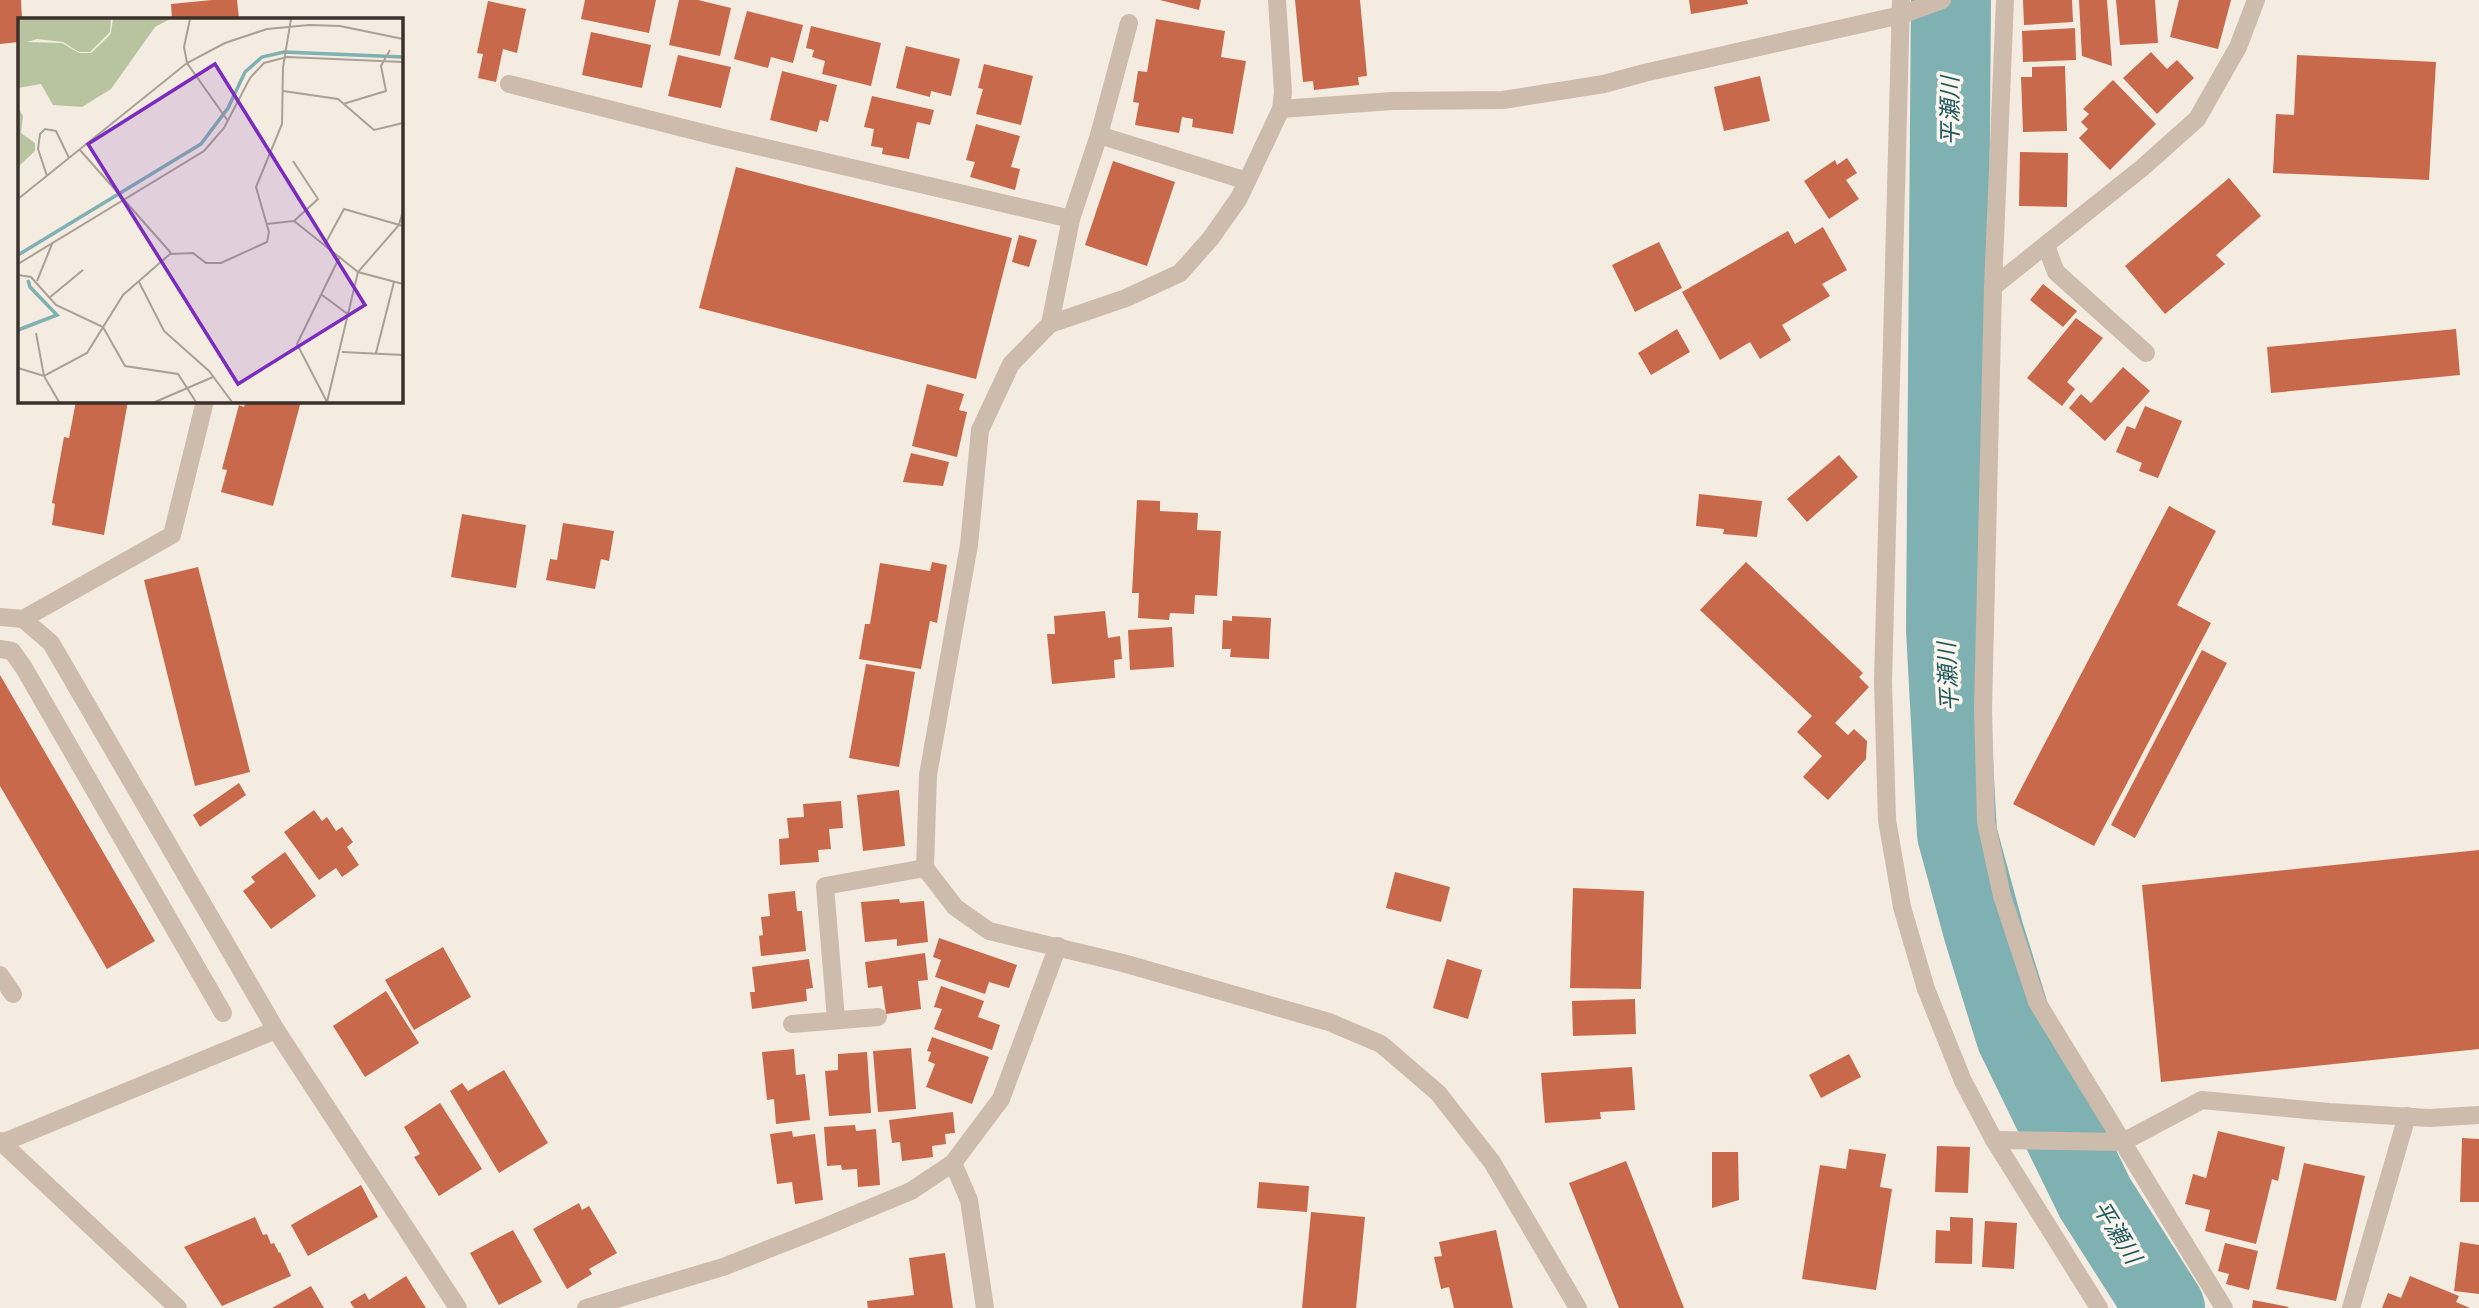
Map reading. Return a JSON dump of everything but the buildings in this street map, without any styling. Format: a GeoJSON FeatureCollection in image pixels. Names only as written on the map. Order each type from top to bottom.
{"type":"FeatureCollection","features":[{"type":"Feature","properties":{"kind":"street"},"geometry":{"type":"LineString","coordinates":[[1277,0],[1283,92],[1281,109],[1239,198],[1212,238],[1180,273],[1126,298],[1050,324],[1011,364],[980,430],[969,545],[928,775],[925,868],[955,907],[989,930],[1058,946],[1329,1021],[1381,1044],[1438,1093],[1492,1162],[1578,1308]]}},
{"type":"Feature","properties":{"kind":"street"},"geometry":{"type":"LineString","coordinates":[[1281,109],[1392,101],[1503,100],[1604,84],[1941,0]]}},
{"type":"Feature","properties":{"kind":"street"},"geometry":{"type":"LineString","coordinates":[[2005,0],[1993,287],[1983,709],[1986,822],[2002,896],[2037,1003],[2224,1308]]}},
{"type":"Feature","properties":{"kind":"street"},"geometry":{"type":"LineString","coordinates":[[1993,287],[2142,168],[2197,119],[2238,47],[2256,0]]}},
{"type":"Feature","properties":{"kind":"street"},"geometry":{"type":"LineString","coordinates":[[1901,8],[1883,682],[1887,820],[1902,907],[1926,989],[1963,1081],[2099,1308]]}},
{"type":"Feature","properties":{"kind":"street"},"geometry":{"type":"LineString","coordinates":[[1050,324],[1071,219],[1099,135],[1129,23]]}},
{"type":"Feature","properties":{"kind":"street"},"geometry":{"type":"LineString","coordinates":[[509,84],[723,138],[1071,219]]}},
{"type":"Feature","properties":{"kind":"street"},"geometry":{"type":"LineString","coordinates":[[1099,135],[1247,181]]}},
{"type":"Feature","properties":{"kind":"street"},"geometry":{"type":"LineString","coordinates":[[2046,246],[2056,272],[2146,353]]}},
{"type":"Feature","properties":{"kind":"street"},"geometry":{"type":"LineString","coordinates":[[0,617],[23,619],[172,535],[205,402]]}},
{"type":"Feature","properties":{"kind":"street"},"geometry":{"type":"LineString","coordinates":[[23,619],[51,643],[276,1030],[458,1308]]}},
{"type":"Feature","properties":{"kind":"street"},"geometry":{"type":"LineString","coordinates":[[0,649],[12,651],[24,668],[223,1013]]}},
{"type":"Feature","properties":{"kind":"street"},"geometry":{"type":"LineString","coordinates":[[836,1019],[825,886],[925,868]]}},
{"type":"Feature","properties":{"kind":"street"},"geometry":{"type":"LineString","coordinates":[[586,1308],[639,1300],[822,1228],[911,1191],[953,1163],[1000,1099],[1058,946]]}},
{"type":"Feature","properties":{"kind":"street"},"geometry":{"type":"LineString","coordinates":[[0,975],[13,994]]}},
{"type":"Feature","properties":{"kind":"street"},"geometry":{"type":"LineString","coordinates":[[792,1024],[878,1017]]}},
{"type":"Feature","properties":{"kind":"street"},"geometry":{"type":"LineString","coordinates":[[178,1308],[1,1142],[276,1030]]}},
{"type":"Feature","properties":{"kind":"street"},"geometry":{"type":"LineString","coordinates":[[1996,1140],[2121,1142],[2202,1100],[2430,1118],[2479,1115]]}},
{"type":"Feature","properties":{"kind":"street"},"geometry":{"type":"LineString","coordinates":[[2351,1308],[2407,1116]]}},
{"type":"Feature","properties":{"kind":"street"},"geometry":{"type":"LineString","coordinates":[[953,1163],[969,1200],[985,1308]]}},
{"type":"Feature","properties":{"kind":"waterway","name":"平瀬川"},"geometry":{"type":"LineString","coordinates":[[1951,0],[1946,629],[1957,834],[2016,1036],[2095,1198],[2165,1308]]}}]}
